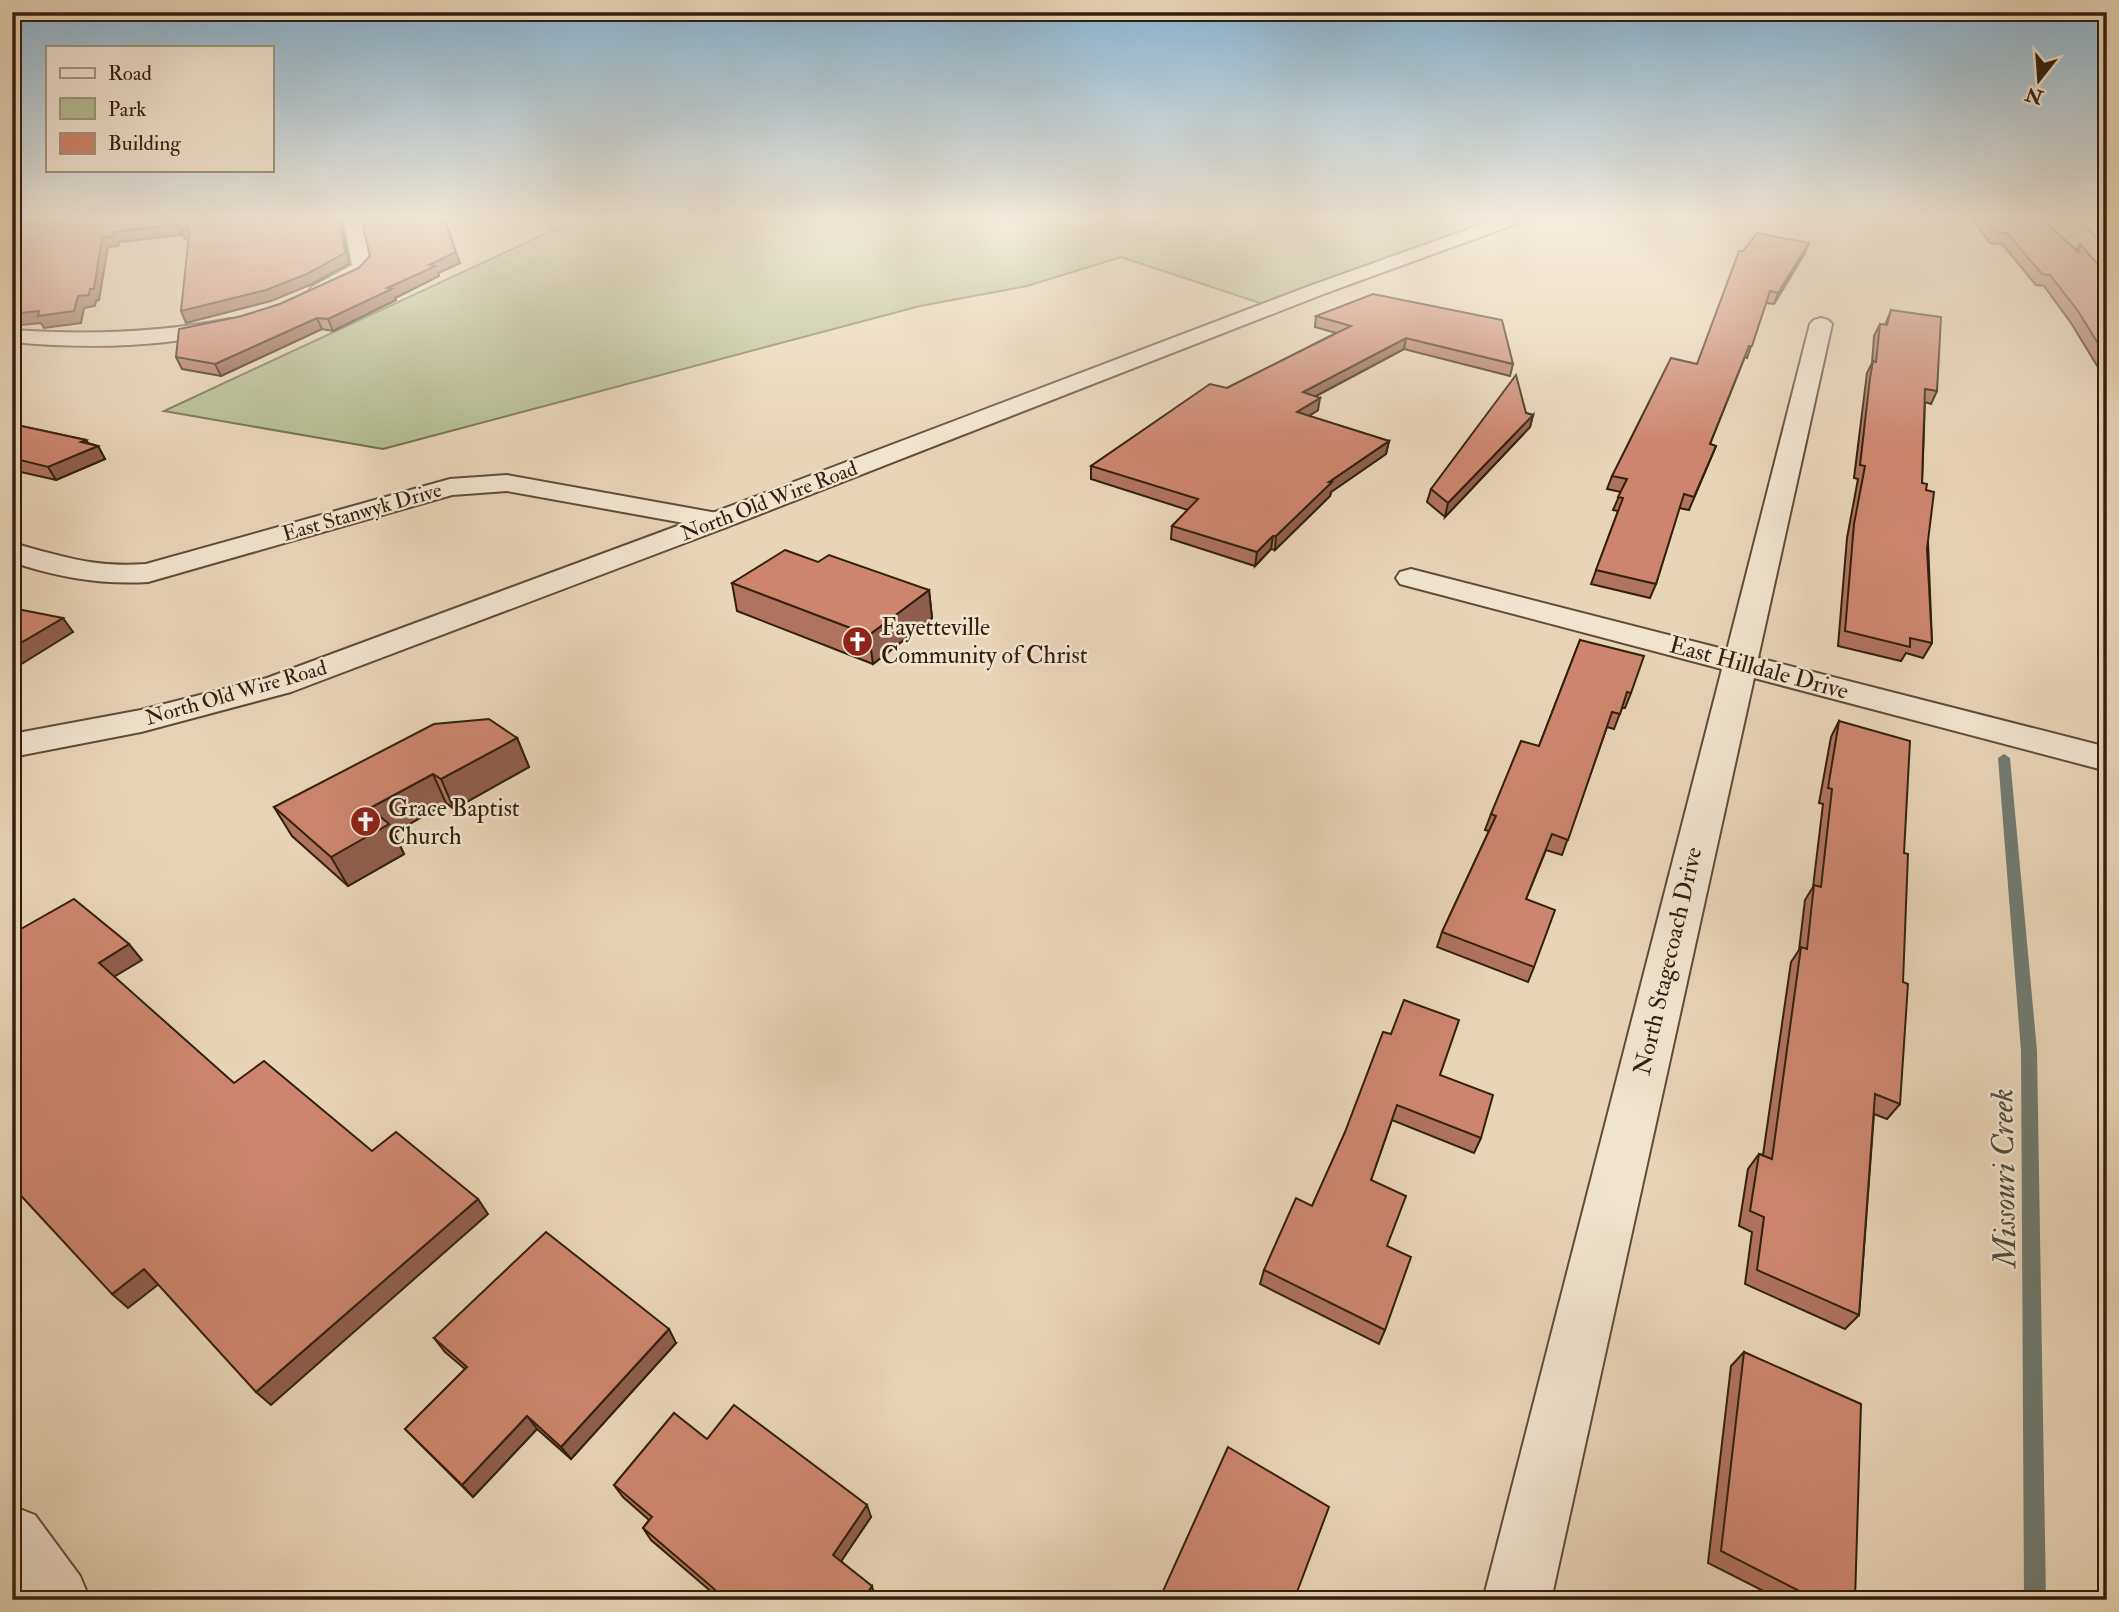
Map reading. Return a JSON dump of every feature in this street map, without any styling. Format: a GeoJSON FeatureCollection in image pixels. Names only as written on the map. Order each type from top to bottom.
{"type":"FeatureCollection","features":[{"type":"Feature","properties":{"kind":"street"},"geometry":{"type":"LineString","coordinates":[[297,301],[314,293]]}},
{"type":"Feature","properties":{"kind":"street","name":"North Old Wire Road"},"geometry":{"type":"LineString","coordinates":[[12,746],[210,705],[279,685],[717,521],[1306,293]]}},
{"type":"Feature","properties":{"kind":"street"},"geometry":{"type":"LineString","coordinates":[[12,337],[113,340],[187,335],[250,319]]}},
{"type":"Feature","properties":{"kind":"street","name":"North Stagecoach Drive"},"geometry":{"type":"LineString","coordinates":[[1517,1600],[1821,324]]}},
{"type":"Feature","properties":{"kind":"street","name":"East Stanwyk Drive"},"geometry":{"type":"LineString","coordinates":[[12,552],[90,574],[113,577],[148,573],[450,487],[479,483],[507,483],[717,521]]}},
{"type":"Feature","properties":{"kind":"street","name":"East Hilldale Drive"},"geometry":{"type":"LineString","coordinates":[[1411,578],[2107,759]]}},
{"type":"Feature","properties":{"kind":"street"},"geometry":{"type":"LineString","coordinates":[[12,761],[111,727]]}},
{"type":"Feature","properties":{"kind":"street"},"geometry":{"type":"LineString","coordinates":[[12,1538],[56,1600]]}},
{"type":"Feature","properties":{"kind":"green space"},"geometry":{"type":"Polygon","coordinates":[[[417,293],[988,293],[920,306],[383,449],[164,411],[417,293]]]}},
{"type":"Feature","properties":{"kind":"green space"},"geometry":{"type":"Polygon","coordinates":[[[1230,293],[1310,293],[1272,307],[1230,293]]]}},
{"type":"Feature","properties":{"kind":"building"},"geometry":{"type":"Polygon","coordinates":[[[12,293],[89,293],[78,296],[74,311],[38,316],[39,311],[12,314],[12,293]]]}},
{"type":"Feature","properties":{"kind":"building"},"geometry":{"type":"Polygon","coordinates":[[[183,293],[253,293],[181,311],[183,293]]]}},
{"type":"Feature","properties":{"kind":"building"},"geometry":{"type":"Polygon","coordinates":[[[304,293],[383,293],[328,319],[317,318],[215,364],[176,357],[179,329],[242,316],[304,293]]]}},
{"type":"Feature","properties":{"kind":"building"},"geometry":{"type":"Polygon","coordinates":[[[1723,293],[1769,293],[1752,346],[1749,346],[1710,444],[1716,446],[1694,497],[1684,494],[1656,584],[1596,570],[1623,498],[1618,497],[1627,479],[1612,476],[1671,358],[1697,364],[1723,293]]]}},
{"type":"Feature","properties":{"kind":"building"},"geometry":{"type":"Polygon","coordinates":[[[2064,293],[2107,293],[2107,358],[2064,293]]]}},
{"type":"Feature","properties":{"kind":"building"},"geometry":{"type":"Polygon","coordinates":[[[1373,294],[1502,320],[1513,364],[1406,338],[1303,392],[1320,398],[1297,412],[1389,441],[1329,482],[1332,482],[1257,552],[1172,526],[1198,499],[1091,466],[1210,384],[1227,388],[1351,326],[1316,316],[1373,294]]]}},
{"type":"Feature","properties":{"kind":"building"},"geometry":{"type":"Polygon","coordinates":[[[1891,310],[1941,317],[1937,391],[1925,389],[1922,483],[1927,484],[1926,490],[1934,492],[1927,549],[1932,643],[1910,638],[1910,647],[1845,631],[1854,524],[1865,466],[1860,465],[1870,378],[1873,361],[1876,362],[1880,324],[1887,325],[1891,310]]]}},
{"type":"Feature","properties":{"kind":"building"},"geometry":{"type":"Polygon","coordinates":[[[1516,375],[1526,413],[1533,415],[1448,503],[1431,489],[1516,375]]]}},
{"type":"Feature","properties":{"kind":"building"},"geometry":{"type":"Polygon","coordinates":[[[12,424],[86,440],[81,442],[98,446],[48,467],[12,458],[12,424]]]}},
{"type":"Feature","properties":{"kind":"building"},"geometry":{"type":"Polygon","coordinates":[[[785,550],[818,562],[829,555],[929,590],[869,635],[732,583],[785,550]]]}},
{"type":"Feature","properties":{"kind":"building"},"geometry":{"type":"Polygon","coordinates":[[[12,608],[63,618],[12,648],[12,608]]]}},
{"type":"Feature","properties":{"kind":"building"},"geometry":{"type":"Polygon","coordinates":[[[1580,640],[1644,656],[1631,693],[1627,692],[1620,714],[1612,712],[1568,840],[1552,834],[1526,899],[1555,910],[1534,967],[1442,932],[1496,816],[1491,814],[1521,741],[1539,746],[1580,640]]]}},
{"type":"Feature","properties":{"kind":"building"},"geometry":{"type":"Polygon","coordinates":[[[489,719],[517,738],[441,779],[433,774],[370,808],[389,824],[331,857],[274,807],[434,724],[489,719]]]}},
{"type":"Feature","properties":{"kind":"building"},"geometry":{"type":"Polygon","coordinates":[[[1839,721],[1910,741],[1904,853],[1908,854],[1903,982],[1908,984],[1900,1104],[1875,1094],[1859,1315],[1757,1270],[1764,1217],[1750,1211],[1759,1154],[1772,1159],[1801,947],[1807,949],[1814,885],[1821,887],[1832,789],[1828,788],[1839,721]]]}},
{"type":"Feature","properties":{"kind":"building"},"geometry":{"type":"Polygon","coordinates":[[[74,899],[129,944],[99,963],[234,1083],[264,1061],[372,1151],[396,1132],[478,1199],[256,1392],[144,1269],[112,1294],[12,1186],[12,934],[74,899]]]}},
{"type":"Feature","properties":{"kind":"building"},"geometry":{"type":"Polygon","coordinates":[[[1404,1000],[1459,1020],[1440,1075],[1493,1095],[1481,1138],[1397,1105],[1371,1180],[1406,1196],[1387,1246],[1411,1257],[1385,1330],[1264,1270],[1296,1198],[1312,1206],[1345,1132],[1383,1032],[1391,1034],[1404,1000]]]}},
{"type":"Feature","properties":{"kind":"building"},"geometry":{"type":"Polygon","coordinates":[[[546,1232],[669,1329],[561,1447],[527,1416],[462,1485],[405,1429],[467,1367],[434,1338],[546,1232]]]}},
{"type":"Feature","properties":{"kind":"building"},"geometry":{"type":"Polygon","coordinates":[[[1744,1352],[1861,1404],[1855,1600],[1817,1600],[1721,1551],[1744,1352]]]}},
{"type":"Feature","properties":{"kind":"building"},"geometry":{"type":"Polygon","coordinates":[[[734,1405],[867,1505],[833,1555],[872,1586],[863,1600],[727,1600],[643,1528],[652,1517],[614,1485],[674,1413],[707,1439],[734,1405]]]}},
{"type":"Feature","properties":{"kind":"building"},"geometry":{"type":"Polygon","coordinates":[[[1228,1447],[1329,1507],[1294,1600],[1159,1600],[1228,1447]]]}},
{"type":"Feature","properties":{"kind":"waterway","name":"Missouri Creek"},"geometry":{"type":"LineString","coordinates":[[2004,758],[2029,1051],[2035,1600]]}},
{"type":"Feature","properties":{"kind":"place","name":"Fayetteville Community of Christ"},"geometry":{"type":"Point","coordinates":[858,641]}},
{"type":"Feature","properties":{"kind":"place","name":"Grace Baptist Church"},"geometry":{"type":"Point","coordinates":[365,822]}}]}
